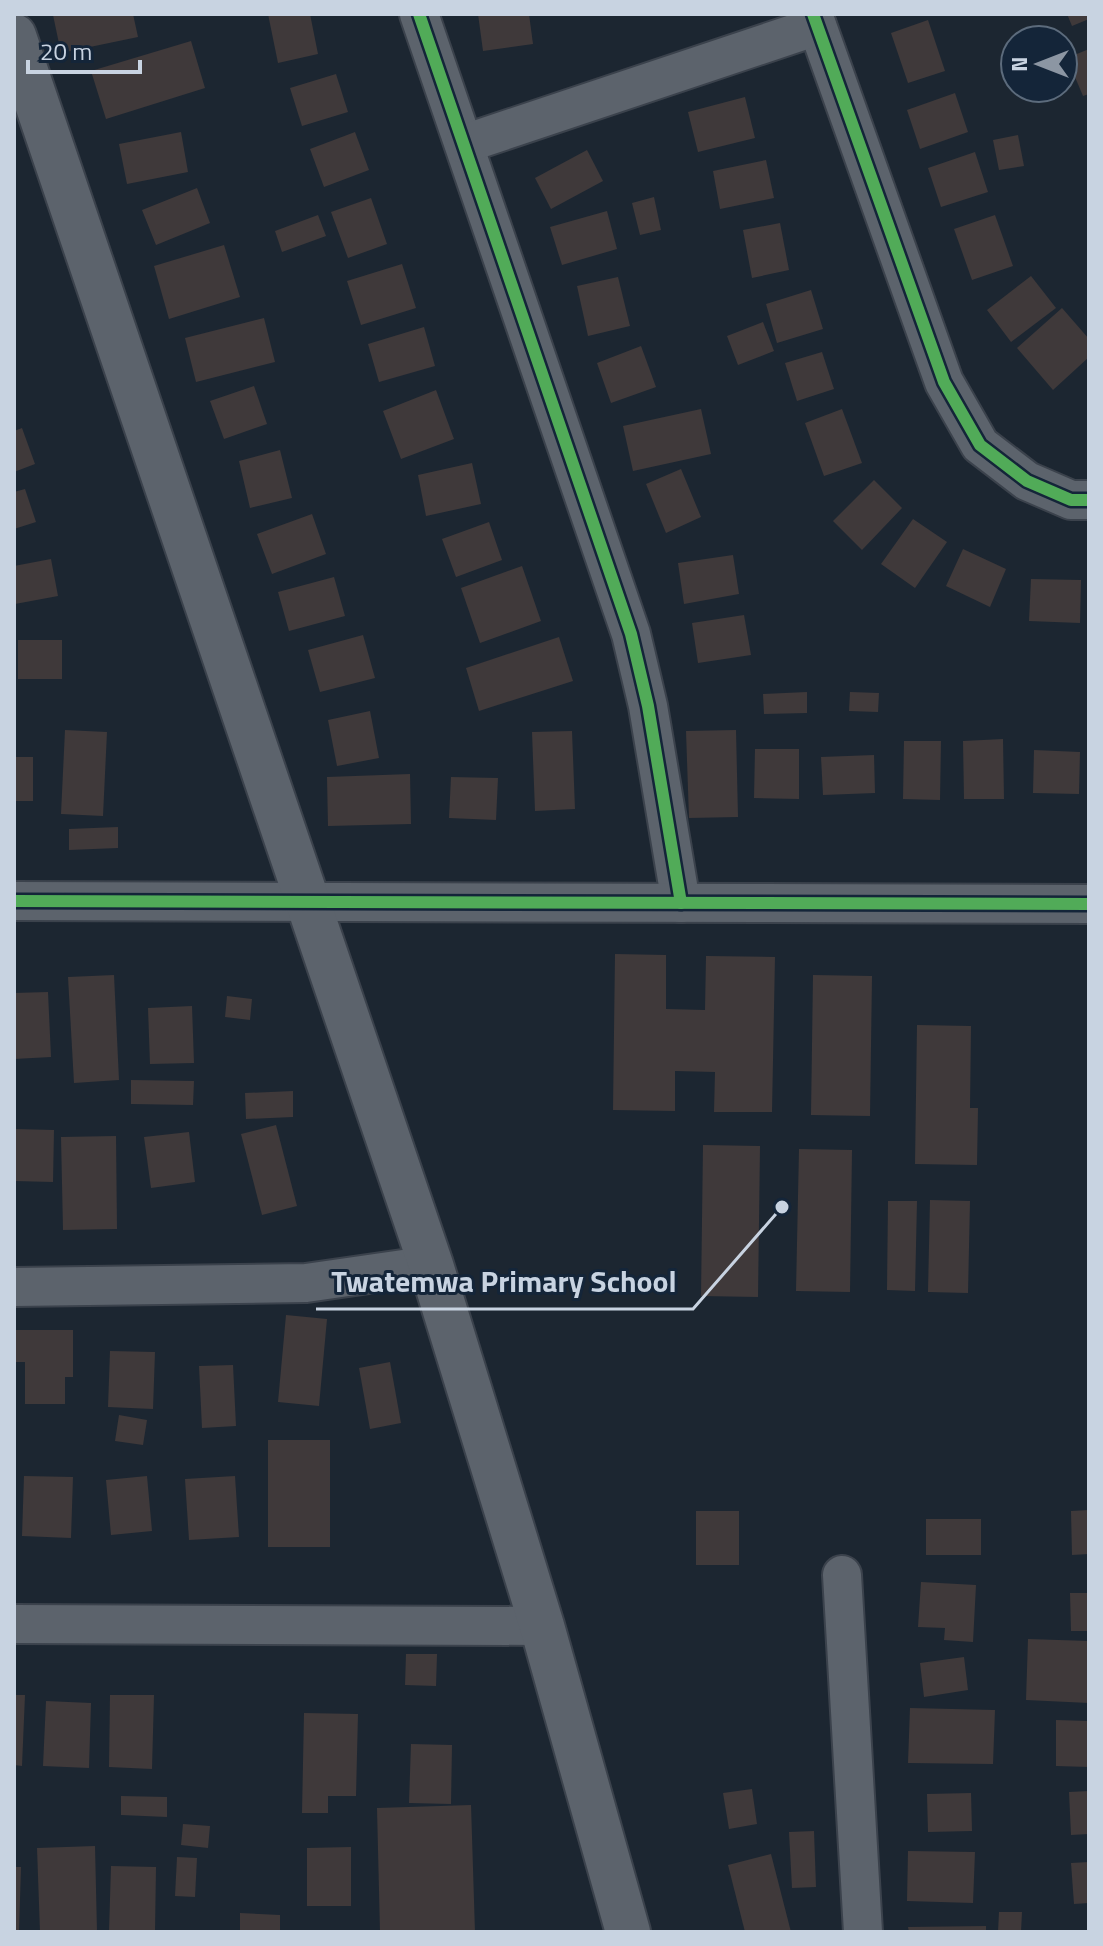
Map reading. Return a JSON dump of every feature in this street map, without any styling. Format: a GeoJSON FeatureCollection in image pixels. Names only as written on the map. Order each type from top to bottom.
{"type":"FeatureCollection","features":[{"type":"Feature","properties":{"kind":"main road"},"geometry":{"type":"LineString","coordinates":[[14,36],[431,1265],[542,1626],[628,1932]]}},
{"type":"Feature","properties":{"kind":"street"},"geometry":{"type":"LineString","coordinates":[[419,14],[631,634],[648,706],[681,903]]}},
{"type":"Feature","properties":{"kind":"street"},"geometry":{"type":"LineString","coordinates":[[464,144],[815,20],[944,382],[980,445],[1027,481],[1071,500],[1089,500]]}},
{"type":"Feature","properties":{"kind":"street"},"geometry":{"type":"LineString","coordinates":[[14,901],[1089,904]]}},
{"type":"Feature","properties":{"kind":"street"},"geometry":{"type":"LineString","coordinates":[[14,1287],[306,1283],[431,1265]]}},
{"type":"Feature","properties":{"kind":"street"},"geometry":{"type":"LineString","coordinates":[[842,1575],[863,1932]]}},
{"type":"Feature","properties":{"kind":"street"},"geometry":{"type":"LineString","coordinates":[[14,1624],[542,1626]]}},
{"type":"Feature","properties":{"kind":"building"},"geometry":{"type":"Polygon","coordinates":[[[133,14],[138,37],[61,53],[53,15],[133,14]]]}},
{"type":"Feature","properties":{"kind":"building"},"geometry":{"type":"Polygon","coordinates":[[[268,14],[310,14],[318,54],[278,63],[268,14]]]}},
{"type":"Feature","properties":{"kind":"building"},"geometry":{"type":"Polygon","coordinates":[[[478,14],[529,14],[533,44],[483,51],[478,14]]]}},
{"type":"Feature","properties":{"kind":"building"},"geometry":{"type":"Polygon","coordinates":[[[1067,14],[1089,14],[1089,19],[1071,24],[1067,14]]]}},
{"type":"Feature","properties":{"kind":"building"},"geometry":{"type":"Polygon","coordinates":[[[928,20],[945,71],[908,83],[891,33],[928,20]]]}},
{"type":"Feature","properties":{"kind":"building"},"geometry":{"type":"Polygon","coordinates":[[[191,41],[205,88],[106,119],[91,71],[191,41]]]}},
{"type":"Feature","properties":{"kind":"building"},"geometry":{"type":"Polygon","coordinates":[[[1089,49],[1089,94],[1083,96],[1079,86],[1079,53],[1089,49]]]}},
{"type":"Feature","properties":{"kind":"building"},"geometry":{"type":"Polygon","coordinates":[[[336,74],[348,112],[302,126],[290,88],[336,74]]]}},
{"type":"Feature","properties":{"kind":"building"},"geometry":{"type":"Polygon","coordinates":[[[955,93],[968,132],[920,149],[907,110],[955,93]]]}},
{"type":"Feature","properties":{"kind":"building"},"geometry":{"type":"Polygon","coordinates":[[[745,97],[755,138],[698,152],[688,112],[745,97]]]}},
{"type":"Feature","properties":{"kind":"building"},"geometry":{"type":"Polygon","coordinates":[[[181,132],[188,172],[127,184],[119,144],[181,132]]]}},
{"type":"Feature","properties":{"kind":"building"},"geometry":{"type":"Polygon","coordinates":[[[355,132],[369,170],[324,187],[310,149],[355,132]]]}},
{"type":"Feature","properties":{"kind":"building"},"geometry":{"type":"Polygon","coordinates":[[[1018,135],[1024,166],[999,170],[993,140],[1018,135]]]}},
{"type":"Feature","properties":{"kind":"building"},"geometry":{"type":"Polygon","coordinates":[[[587,150],[603,181],[551,209],[535,178],[587,150]]]}},
{"type":"Feature","properties":{"kind":"building"},"geometry":{"type":"Polygon","coordinates":[[[975,152],[988,192],[941,207],[928,168],[975,152]]]}},
{"type":"Feature","properties":{"kind":"building"},"geometry":{"type":"Polygon","coordinates":[[[766,160],[774,198],[720,209],[713,171],[766,160]]]}},
{"type":"Feature","properties":{"kind":"building"},"geometry":{"type":"Polygon","coordinates":[[[197,188],[210,223],[156,245],[142,210],[197,188]]]}},
{"type":"Feature","properties":{"kind":"building"},"geometry":{"type":"Polygon","coordinates":[[[654,197],[661,230],[640,235],[632,203],[654,197]]]}},
{"type":"Feature","properties":{"kind":"building"},"geometry":{"type":"Polygon","coordinates":[[[371,198],[387,244],[348,258],[331,212],[371,198]]]}},
{"type":"Feature","properties":{"kind":"building"},"geometry":{"type":"Polygon","coordinates":[[[607,211],[617,249],[562,265],[550,227],[607,211]]]}},
{"type":"Feature","properties":{"kind":"building"},"geometry":{"type":"Polygon","coordinates":[[[318,215],[326,236],[282,252],[275,231],[318,215]]]}},
{"type":"Feature","properties":{"kind":"building"},"geometry":{"type":"Polygon","coordinates":[[[995,215],[1013,266],[972,280],[954,229],[995,215]]]}},
{"type":"Feature","properties":{"kind":"building"},"geometry":{"type":"Polygon","coordinates":[[[780,223],[789,270],[752,278],[743,230],[780,223]]]}},
{"type":"Feature","properties":{"kind":"building"},"geometry":{"type":"Polygon","coordinates":[[[224,245],[240,297],[169,319],[154,266],[224,245]]]}},
{"type":"Feature","properties":{"kind":"building"},"geometry":{"type":"Polygon","coordinates":[[[402,264],[416,308],[361,325],[347,281],[402,264]]]}},
{"type":"Feature","properties":{"kind":"building"},"geometry":{"type":"Polygon","coordinates":[[[1031,276],[1056,308],[1011,342],[987,310],[1031,276]]]}},
{"type":"Feature","properties":{"kind":"building"},"geometry":{"type":"Polygon","coordinates":[[[618,277],[630,326],[588,336],[577,286],[618,277]]]}},
{"type":"Feature","properties":{"kind":"building"},"geometry":{"type":"Polygon","coordinates":[[[811,290],[823,329],[777,343],[766,304],[811,290]]]}},
{"type":"Feature","properties":{"kind":"building"},"geometry":{"type":"Polygon","coordinates":[[[1062,308],[1089,339],[1089,357],[1053,390],[1017,348],[1062,308]]]}},
{"type":"Feature","properties":{"kind":"building"},"geometry":{"type":"Polygon","coordinates":[[[264,318],[275,362],[196,382],[185,338],[264,318]]]}},
{"type":"Feature","properties":{"kind":"building"},"geometry":{"type":"Polygon","coordinates":[[[763,322],[774,351],[738,365],[727,336],[763,322]]]}},
{"type":"Feature","properties":{"kind":"building"},"geometry":{"type":"Polygon","coordinates":[[[424,327],[435,366],[379,382],[368,344],[424,327]]]}},
{"type":"Feature","properties":{"kind":"building"},"geometry":{"type":"Polygon","coordinates":[[[641,346],[656,387],[611,403],[597,363],[641,346]]]}},
{"type":"Feature","properties":{"kind":"building"},"geometry":{"type":"Polygon","coordinates":[[[822,352],[834,389],[797,401],[785,363],[822,352]]]}},
{"type":"Feature","properties":{"kind":"building"},"geometry":{"type":"Polygon","coordinates":[[[254,386],[267,424],[224,439],[210,401],[254,386]]]}},
{"type":"Feature","properties":{"kind":"building"},"geometry":{"type":"Polygon","coordinates":[[[436,390],[454,439],[401,459],[383,411],[436,390]]]}},
{"type":"Feature","properties":{"kind":"building"},"geometry":{"type":"Polygon","coordinates":[[[701,409],[711,454],[633,471],[623,426],[701,409]]]}},
{"type":"Feature","properties":{"kind":"building"},"geometry":{"type":"Polygon","coordinates":[[[842,409],[862,463],[824,476],[805,423],[842,409]]]}},
{"type":"Feature","properties":{"kind":"building"},"geometry":{"type":"Polygon","coordinates":[[[22,428],[35,464],[14,472],[14,431],[22,428]]]}},
{"type":"Feature","properties":{"kind":"building"},"geometry":{"type":"Polygon","coordinates":[[[280,450],[292,498],[250,508],[239,461],[280,450]]]}},
{"type":"Feature","properties":{"kind":"building"},"geometry":{"type":"Polygon","coordinates":[[[472,463],[481,504],[426,516],[418,475],[472,463]]]}},
{"type":"Feature","properties":{"kind":"building"},"geometry":{"type":"Polygon","coordinates":[[[681,469],[701,517],[666,533],[646,484],[681,469]]]}},
{"type":"Feature","properties":{"kind":"building"},"geometry":{"type":"Polygon","coordinates":[[[874,480],[902,508],[862,550],[833,521],[874,480]]]}},
{"type":"Feature","properties":{"kind":"building"},"geometry":{"type":"Polygon","coordinates":[[[25,489],[36,522],[14,529],[14,492],[25,489]]]}},
{"type":"Feature","properties":{"kind":"building"},"geometry":{"type":"Polygon","coordinates":[[[312,514],[326,554],[272,574],[257,534],[312,514]]]}},
{"type":"Feature","properties":{"kind":"building"},"geometry":{"type":"Polygon","coordinates":[[[913,519],[947,542],[915,588],[881,564],[913,519]]]}},
{"type":"Feature","properties":{"kind":"building"},"geometry":{"type":"Polygon","coordinates":[[[489,522],[502,560],[456,577],[442,539],[489,522]]]}},
{"type":"Feature","properties":{"kind":"building"},"geometry":{"type":"Polygon","coordinates":[[[963,549],[1006,569],[990,607],[946,586],[963,549]]]}},
{"type":"Feature","properties":{"kind":"building"},"geometry":{"type":"Polygon","coordinates":[[[733,555],[739,594],[684,604],[678,563],[733,555]]]}},
{"type":"Feature","properties":{"kind":"building"},"geometry":{"type":"Polygon","coordinates":[[[51,559],[58,596],[15,604],[14,566],[51,559]]]}},
{"type":"Feature","properties":{"kind":"building"},"geometry":{"type":"Polygon","coordinates":[[[522,566],[541,621],[480,643],[461,588],[522,566]]]}},
{"type":"Feature","properties":{"kind":"building"},"geometry":{"type":"Polygon","coordinates":[[[334,577],[345,616],[289,631],[278,592],[334,577]]]}},
{"type":"Feature","properties":{"kind":"building"},"geometry":{"type":"Polygon","coordinates":[[[1031,579],[1081,580],[1080,623],[1029,621],[1031,579]]]}},
{"type":"Feature","properties":{"kind":"building"},"geometry":{"type":"Polygon","coordinates":[[[744,615],[751,655],[698,663],[692,623],[744,615]]]}},
{"type":"Feature","properties":{"kind":"building"},"geometry":{"type":"Polygon","coordinates":[[[363,635],[375,678],[320,692],[308,650],[363,635]]]}},
{"type":"Feature","properties":{"kind":"building"},"geometry":{"type":"Polygon","coordinates":[[[559,637],[573,681],[479,711],[466,668],[559,637]]]}},
{"type":"Feature","properties":{"kind":"building"},"geometry":{"type":"Polygon","coordinates":[[[18,640],[62,640],[62,679],[18,679],[18,640]]]}},
{"type":"Feature","properties":{"kind":"building"},"geometry":{"type":"Polygon","coordinates":[[[807,692],[807,713],[764,714],[763,694],[807,692]]]}},
{"type":"Feature","properties":{"kind":"building"},"geometry":{"type":"Polygon","coordinates":[[[850,692],[879,693],[878,712],[849,711],[850,692]]]}},
{"type":"Feature","properties":{"kind":"building"},"geometry":{"type":"Polygon","coordinates":[[[370,711],[379,758],[337,766],[328,720],[370,711]]]}},
{"type":"Feature","properties":{"kind":"building"},"geometry":{"type":"Polygon","coordinates":[[[65,730],[107,732],[103,816],[61,814],[65,730]]]}},
{"type":"Feature","properties":{"kind":"building"},"geometry":{"type":"Polygon","coordinates":[[[736,730],[738,817],[689,818],[686,731],[736,730]]]}},
{"type":"Feature","properties":{"kind":"building"},"geometry":{"type":"Polygon","coordinates":[[[572,731],[575,809],[535,811],[532,732],[572,731]]]}},
{"type":"Feature","properties":{"kind":"building"},"geometry":{"type":"Polygon","coordinates":[[[1003,739],[1004,799],[964,799],[963,741],[1003,739]]]}},
{"type":"Feature","properties":{"kind":"building"},"geometry":{"type":"Polygon","coordinates":[[[904,741],[941,741],[940,800],[903,799],[904,741]]]}},
{"type":"Feature","properties":{"kind":"building"},"geometry":{"type":"Polygon","coordinates":[[[755,749],[799,749],[799,799],[754,798],[755,749]]]}},
{"type":"Feature","properties":{"kind":"building"},"geometry":{"type":"Polygon","coordinates":[[[1034,750],[1080,752],[1079,794],[1033,793],[1034,750]]]}},
{"type":"Feature","properties":{"kind":"building"},"geometry":{"type":"Polygon","coordinates":[[[874,755],[875,793],[823,795],[821,757],[874,755]]]}},
{"type":"Feature","properties":{"kind":"building"},"geometry":{"type":"Polygon","coordinates":[[[14,757],[33,757],[33,801],[14,801],[14,757]]]}},
{"type":"Feature","properties":{"kind":"building"},"geometry":{"type":"Polygon","coordinates":[[[410,774],[411,824],[328,826],[327,777],[410,774]]]}},
{"type":"Feature","properties":{"kind":"building"},"geometry":{"type":"Polygon","coordinates":[[[451,777],[498,778],[496,820],[449,818],[451,777]]]}},
{"type":"Feature","properties":{"kind":"building"},"geometry":{"type":"Polygon","coordinates":[[[118,827],[118,848],[69,850],[69,829],[118,827]]]}},
{"type":"Feature","properties":{"kind":"building"},"geometry":{"type":"Polygon","coordinates":[[[615,954],[666,955],[666,1009],[705,1010],[706,956],[775,957],[772,1112],[714,1112],[715,1072],[675,1071],[675,1111],[613,1110],[615,954]]]}},
{"type":"Feature","properties":{"kind":"building"},"geometry":{"type":"Polygon","coordinates":[[[114,975],[119,1080],[74,1083],[68,977],[114,975]]]}},
{"type":"Feature","properties":{"kind":"building"},"geometry":{"type":"Polygon","coordinates":[[[813,975],[872,976],[870,1116],[811,1115],[813,975]]]}},
{"type":"Feature","properties":{"kind":"building"},"geometry":{"type":"Polygon","coordinates":[[[48,992],[51,1057],[14,1059],[14,993],[48,992]]]}},
{"type":"Feature","properties":{"kind":"building"},"geometry":{"type":"Polygon","coordinates":[[[227,996],[252,999],[250,1020],[225,1017],[227,996]]]}},
{"type":"Feature","properties":{"kind":"building"},"geometry":{"type":"Polygon","coordinates":[[[192,1006],[194,1063],[150,1064],[148,1008],[192,1006]]]}},
{"type":"Feature","properties":{"kind":"building"},"geometry":{"type":"Polygon","coordinates":[[[917,1025],[971,1026],[970,1108],[978,1108],[977,1165],[915,1164],[917,1025]]]}},
{"type":"Feature","properties":{"kind":"building"},"geometry":{"type":"Polygon","coordinates":[[[131,1080],[194,1081],[193,1105],[131,1104],[131,1080]]]}},
{"type":"Feature","properties":{"kind":"building"},"geometry":{"type":"Polygon","coordinates":[[[293,1091],[293,1117],[246,1119],[245,1093],[293,1091]]]}},
{"type":"Feature","properties":{"kind":"building"},"geometry":{"type":"Polygon","coordinates":[[[276,1125],[297,1206],[262,1215],[241,1134],[276,1125]]]}},
{"type":"Feature","properties":{"kind":"building"},"geometry":{"type":"Polygon","coordinates":[[[14,1129],[54,1130],[53,1182],[14,1181],[14,1129]]]}},
{"type":"Feature","properties":{"kind":"building"},"geometry":{"type":"Polygon","coordinates":[[[189,1132],[195,1182],[151,1188],[144,1137],[189,1132]]]}},
{"type":"Feature","properties":{"kind":"building"},"geometry":{"type":"Polygon","coordinates":[[[116,1136],[117,1229],[63,1230],[61,1137],[116,1136]]]}},
{"type":"Feature","properties":{"kind":"building"},"geometry":{"type":"Polygon","coordinates":[[[703,1145],[760,1146],[758,1297],[701,1296],[703,1145]]]}},
{"type":"Feature","properties":{"kind":"building"},"geometry":{"type":"Polygon","coordinates":[[[799,1149],[852,1150],[850,1292],[796,1291],[799,1149]]]}},
{"type":"Feature","properties":{"kind":"building"},"geometry":{"type":"Polygon","coordinates":[[[930,1200],[970,1201],[968,1293],[928,1292],[930,1200]]]}},
{"type":"Feature","properties":{"kind":"building"},"geometry":{"type":"Polygon","coordinates":[[[888,1201],[917,1201],[915,1291],[887,1290],[888,1201]]]}},
{"type":"Feature","properties":{"kind":"building"},"geometry":{"type":"Polygon","coordinates":[[[286,1315],[327,1319],[319,1406],[278,1402],[286,1315]]]}},
{"type":"Feature","properties":{"kind":"building"},"geometry":{"type":"Polygon","coordinates":[[[15,1330],[73,1330],[73,1377],[65,1377],[65,1404],[25,1404],[25,1362],[15,1362],[15,1330]]]}},
{"type":"Feature","properties":{"kind":"building"},"geometry":{"type":"Polygon","coordinates":[[[110,1351],[155,1352],[153,1409],[108,1407],[110,1351]]]}},
{"type":"Feature","properties":{"kind":"building"},"geometry":{"type":"Polygon","coordinates":[[[390,1362],[401,1423],[370,1429],[359,1368],[390,1362]]]}},
{"type":"Feature","properties":{"kind":"building"},"geometry":{"type":"Polygon","coordinates":[[[233,1365],[236,1426],[202,1428],[199,1366],[233,1365]]]}},
{"type":"Feature","properties":{"kind":"building"},"geometry":{"type":"Polygon","coordinates":[[[119,1415],[147,1420],[143,1445],[115,1441],[119,1415]]]}},
{"type":"Feature","properties":{"kind":"building"},"geometry":{"type":"Polygon","coordinates":[[[268,1440],[330,1440],[330,1547],[268,1547],[268,1440]]]}},
{"type":"Feature","properties":{"kind":"building"},"geometry":{"type":"Polygon","coordinates":[[[24,1476],[73,1477],[71,1538],[22,1536],[24,1476]]]}},
{"type":"Feature","properties":{"kind":"building"},"geometry":{"type":"Polygon","coordinates":[[[147,1476],[152,1531],[111,1535],[106,1480],[147,1476]]]}},
{"type":"Feature","properties":{"kind":"building"},"geometry":{"type":"Polygon","coordinates":[[[235,1476],[239,1537],[189,1540],[185,1479],[235,1476]]]}},
{"type":"Feature","properties":{"kind":"building"},"geometry":{"type":"Polygon","coordinates":[[[1089,1510],[1089,1554],[1072,1555],[1071,1511],[1089,1510]]]}},
{"type":"Feature","properties":{"kind":"building"},"geometry":{"type":"Polygon","coordinates":[[[696,1511],[739,1511],[739,1565],[696,1565],[696,1511]]]}},
{"type":"Feature","properties":{"kind":"building"},"geometry":{"type":"Polygon","coordinates":[[[926,1519],[981,1519],[981,1555],[926,1555],[926,1519]]]}},
{"type":"Feature","properties":{"kind":"building"},"geometry":{"type":"Polygon","coordinates":[[[921,1582],[976,1585],[973,1642],[944,1640],[945,1628],[918,1627],[921,1582]]]}},
{"type":"Feature","properties":{"kind":"building"},"geometry":{"type":"Polygon","coordinates":[[[1070,1593],[1089,1593],[1089,1631],[1071,1631],[1070,1593]]]}},
{"type":"Feature","properties":{"kind":"building"},"geometry":{"type":"Polygon","coordinates":[[[1028,1639],[1089,1641],[1089,1703],[1026,1700],[1028,1639]]]}},
{"type":"Feature","properties":{"kind":"building"},"geometry":{"type":"Polygon","coordinates":[[[406,1654],[437,1654],[436,1686],[405,1685],[406,1654]]]}},
{"type":"Feature","properties":{"kind":"building"},"geometry":{"type":"Polygon","coordinates":[[[964,1657],[968,1690],[924,1697],[920,1663],[964,1657]]]}},
{"type":"Feature","properties":{"kind":"building"},"geometry":{"type":"Polygon","coordinates":[[[14,1695],[25,1695],[22,1766],[14,1765],[14,1695]]]}},
{"type":"Feature","properties":{"kind":"building"},"geometry":{"type":"Polygon","coordinates":[[[110,1695],[154,1695],[152,1769],[109,1767],[110,1695]]]}},
{"type":"Feature","properties":{"kind":"building"},"geometry":{"type":"Polygon","coordinates":[[[46,1701],[91,1703],[89,1768],[43,1766],[46,1701]]]}},
{"type":"Feature","properties":{"kind":"building"},"geometry":{"type":"Polygon","coordinates":[[[910,1708],[995,1710],[993,1764],[908,1763],[910,1708]]]}},
{"type":"Feature","properties":{"kind":"building"},"geometry":{"type":"Polygon","coordinates":[[[304,1713],[358,1714],[356,1796],[328,1796],[328,1813],[302,1813],[304,1713]]]}},
{"type":"Feature","properties":{"kind":"building"},"geometry":{"type":"Polygon","coordinates":[[[1056,1720],[1089,1721],[1089,1767],[1056,1766],[1056,1720]]]}},
{"type":"Feature","properties":{"kind":"building"},"geometry":{"type":"Polygon","coordinates":[[[411,1744],[452,1745],[451,1804],[409,1803],[411,1744]]]}},
{"type":"Feature","properties":{"kind":"building"},"geometry":{"type":"Polygon","coordinates":[[[752,1789],[757,1824],[729,1829],[723,1793],[752,1789]]]}},
{"type":"Feature","properties":{"kind":"building"},"geometry":{"type":"Polygon","coordinates":[[[1089,1791],[1089,1834],[1071,1835],[1069,1792],[1089,1791]]]}},
{"type":"Feature","properties":{"kind":"building"},"geometry":{"type":"Polygon","coordinates":[[[971,1793],[972,1831],[928,1832],[927,1794],[971,1793]]]}},
{"type":"Feature","properties":{"kind":"building"},"geometry":{"type":"Polygon","coordinates":[[[121,1796],[167,1797],[167,1817],[121,1815],[121,1796]]]}},
{"type":"Feature","properties":{"kind":"building"},"geometry":{"type":"Polygon","coordinates":[[[471,1805],[475,1932],[380,1932],[377,1808],[471,1805]]]}},
{"type":"Feature","properties":{"kind":"building"},"geometry":{"type":"Polygon","coordinates":[[[183,1824],[210,1826],[208,1848],[181,1845],[183,1824]]]}},
{"type":"Feature","properties":{"kind":"building"},"geometry":{"type":"Polygon","coordinates":[[[814,1831],[816,1887],[792,1888],[789,1832],[814,1831]]]}},
{"type":"Feature","properties":{"kind":"building"},"geometry":{"type":"Polygon","coordinates":[[[95,1846],[97,1932],[40,1932],[37,1848],[95,1846]]]}},
{"type":"Feature","properties":{"kind":"building"},"geometry":{"type":"Polygon","coordinates":[[[351,1847],[351,1906],[307,1906],[307,1848],[351,1847]]]}},
{"type":"Feature","properties":{"kind":"building"},"geometry":{"type":"Polygon","coordinates":[[[908,1851],[975,1852],[973,1903],[907,1901],[908,1851]]]}},
{"type":"Feature","properties":{"kind":"building"},"geometry":{"type":"Polygon","coordinates":[[[771,1854],[791,1932],[745,1932],[728,1865],[771,1854]]]}},
{"type":"Feature","properties":{"kind":"building"},"geometry":{"type":"Polygon","coordinates":[[[177,1857],[197,1858],[195,1897],[175,1896],[177,1857]]]}},
{"type":"Feature","properties":{"kind":"building"},"geometry":{"type":"Polygon","coordinates":[[[1089,1862],[1089,1903],[1074,1904],[1071,1863],[1089,1862]]]}},
{"type":"Feature","properties":{"kind":"building"},"geometry":{"type":"Polygon","coordinates":[[[111,1866],[156,1867],[155,1932],[109,1932],[111,1866]]]}},
{"type":"Feature","properties":{"kind":"building"},"geometry":{"type":"Polygon","coordinates":[[[14,1867],[21,1867],[19,1932],[14,1932],[14,1867]]]}},
{"type":"Feature","properties":{"kind":"building"},"geometry":{"type":"Polygon","coordinates":[[[999,1912],[1022,1912],[1021,1932],[998,1932],[999,1912]]]}},
{"type":"Feature","properties":{"kind":"building"},"geometry":{"type":"Polygon","coordinates":[[[240,1913],[280,1915],[280,1932],[240,1932],[240,1913]]]}},
{"type":"Feature","properties":{"kind":"building"},"geometry":{"type":"Polygon","coordinates":[[[986,1926],[986,1932],[909,1932],[908,1927],[986,1926]]]}},
{"type":"Feature","properties":{"kind":"cycle path"},"geometry":{"type":"LineString","coordinates":[[419,14],[631,634],[648,706],[681,903]]}},
{"type":"Feature","properties":{"kind":"cycle path"},"geometry":{"type":"LineString","coordinates":[[813,14],[944,382],[980,445],[1027,481],[1071,500],[1089,500]]}},
{"type":"Feature","properties":{"kind":"cycle path"},"geometry":{"type":"LineString","coordinates":[[14,901],[1089,904]]}},
{"type":"Feature","properties":{"kind":"place","name":"Twatemwa Primary School"},"geometry":{"type":"Point","coordinates":[782,1207]}}]}
